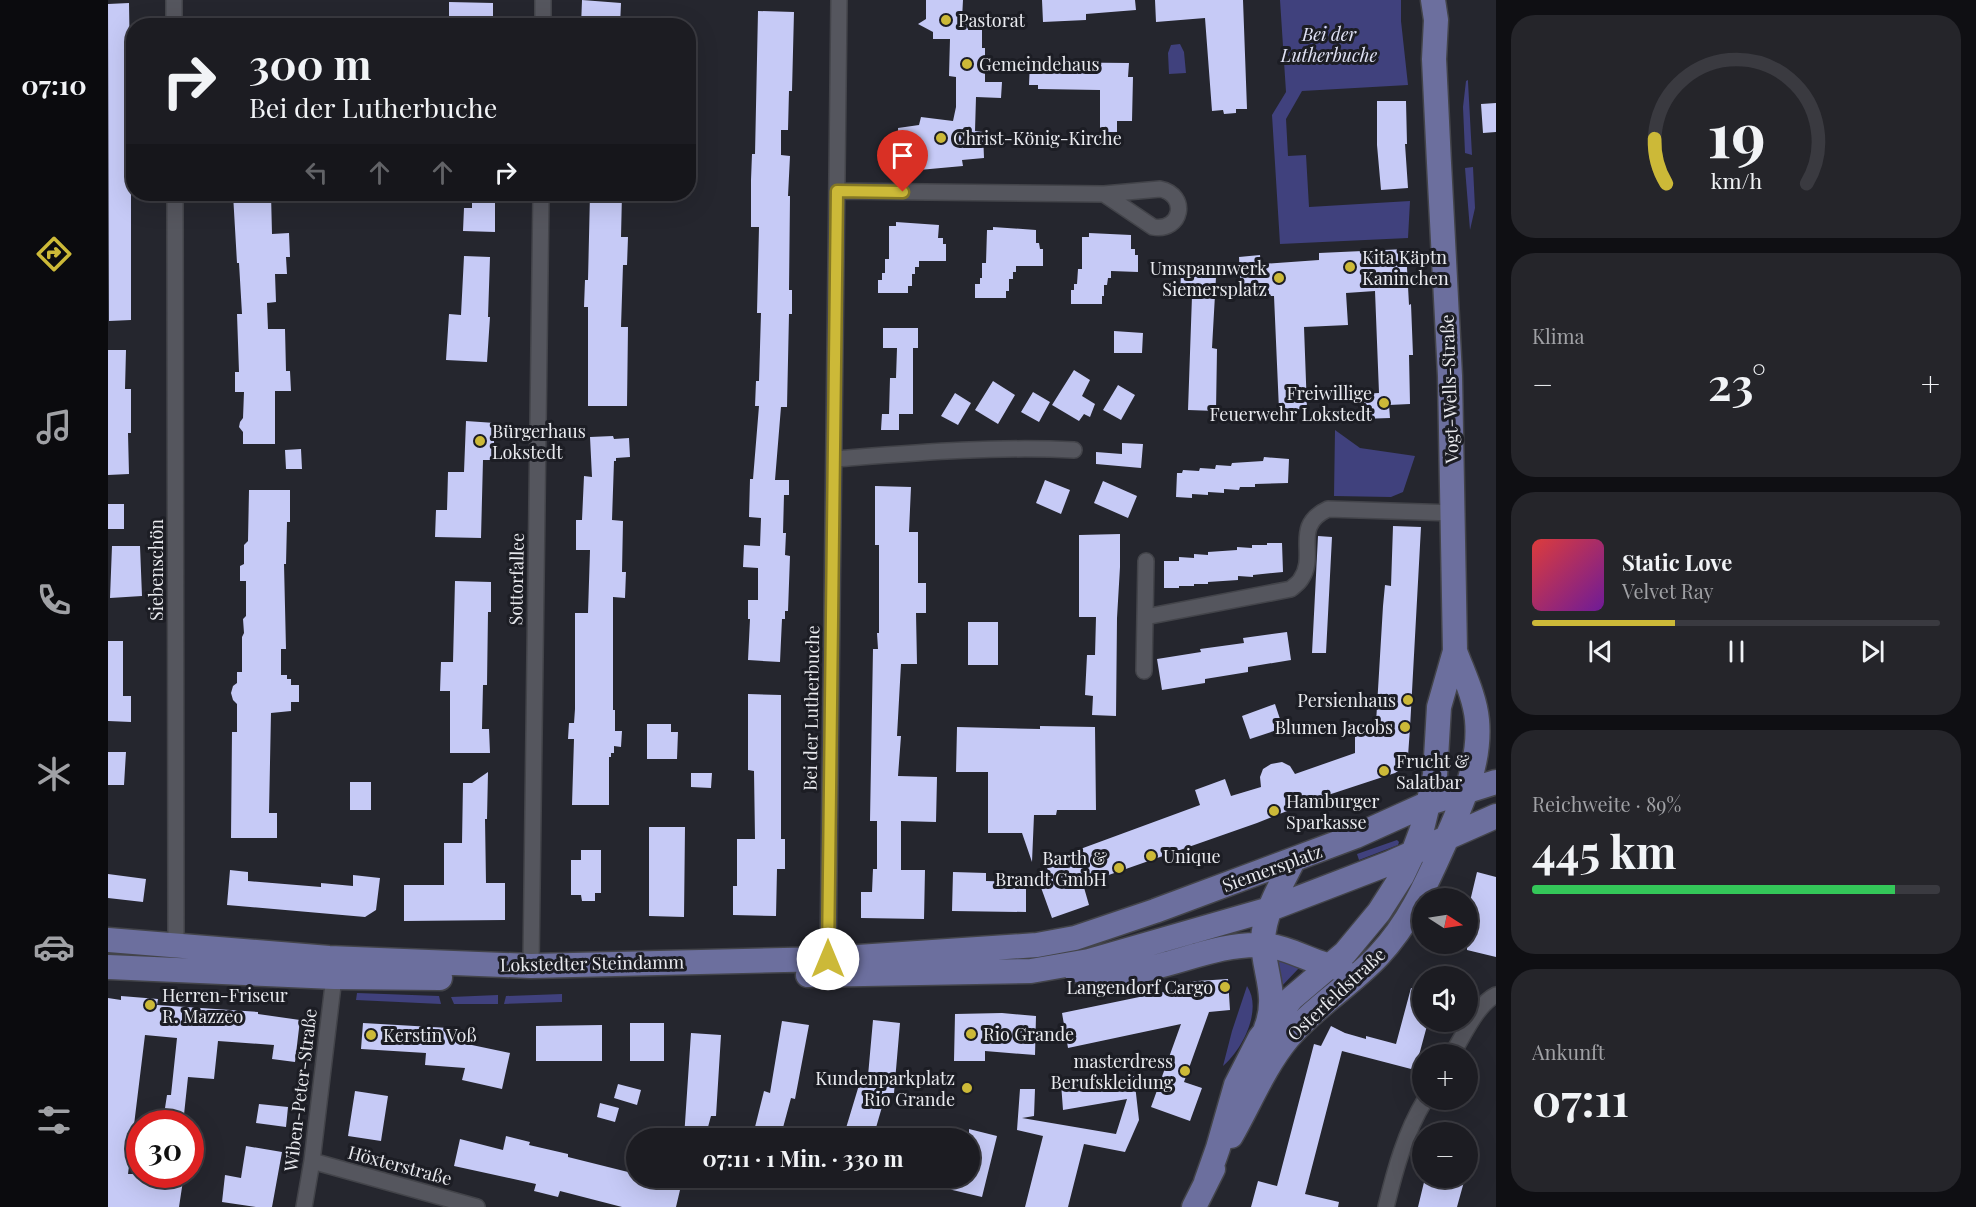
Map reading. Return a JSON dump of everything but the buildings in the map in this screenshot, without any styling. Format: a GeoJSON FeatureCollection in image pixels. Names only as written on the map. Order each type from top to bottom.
{"type":"FeatureCollection","features":[{"type":"Feature","properties":{"kind":"main road","name":"Vogt-Wells-Straße"},"geometry":{"type":"LineString","coordinates":[[1437,7],[1434,59],[1450,376],[1455,651],[1439,707],[1435,775],[1449,817]]}},
{"type":"Feature","properties":{"kind":"main road","name":"Vogt-Wells-Straße"},"geometry":{"type":"LineString","coordinates":[[1455,651],[1475,707],[1477,722],[1475,758],[1466,791]]}},
{"type":"Feature","properties":{"kind":"main road"},"geometry":{"type":"LineString","coordinates":[[1477,722],[1496,740]]}},
{"type":"Feature","properties":{"kind":"main road","name":"Siemersplatz"},"geometry":{"type":"LineString","coordinates":[[1058,968],[1119,953],[1270,909],[1413,853],[1449,817],[1466,791],[1496,782]]}},
{"type":"Feature","properties":{"kind":"main road"},"geometry":{"type":"LineString","coordinates":[[1413,853],[1449,817],[1496,816]]}},
{"type":"Feature","properties":{"kind":"main road","name":"Siemersplatz"},"geometry":{"type":"LineString","coordinates":[[1076,938],[1293,861],[1356,836],[1449,817]]}},
{"type":"Feature","properties":{"kind":"main road","name":"Osterfeldstraße"},"geometry":{"type":"LineString","coordinates":[[1194,1207],[1267,1068],[1288,1038],[1311,1014],[1371,963],[1398,933],[1409,916],[1449,817]]}},
{"type":"Feature","properties":{"kind":"main road","name":"Osterfeldstraße"},"geometry":{"type":"LineString","coordinates":[[1206,1182],[1236,1086],[1264,1031],[1292,998],[1345,953],[1379,912],[1413,853]]}},
{"type":"Feature","properties":{"kind":"main road"},"geometry":{"type":"LineString","coordinates":[[1264,1031],[1270,1012],[1271,992],[1263,945],[1264,928],[1270,909],[1293,861]]}},
{"type":"Feature","properties":{"kind":"main road","name":"Lokstedter Steindamm"},"geometry":{"type":"LineString","coordinates":[[108,940],[329,958],[531,966],[828,959],[1038,945],[1076,938]]}},
{"type":"Feature","properties":{"kind":"main road"},"geometry":{"type":"LineString","coordinates":[[1058,968],[1102,974],[1131,972],[1230,948],[1263,945],[1329,966],[1350,970],[1371,963]]}},
{"type":"Feature","properties":{"kind":"main road","name":"Lokstedter Steindamm"},"geometry":{"type":"LineString","coordinates":[[108,968],[334,977],[569,980],[950,974],[1058,968]]}},
{"type":"Feature","properties":{"kind":"street"},"geometry":{"type":"LineString","coordinates":[[174,0],[174,18]]}},
{"type":"Feature","properties":{"kind":"street"},"geometry":{"type":"LineString","coordinates":[[543,0],[543,18]]}},
{"type":"Feature","properties":{"kind":"street","name":"Bei der Lutherbuche"},"geometry":{"type":"LineString","coordinates":[[828,959],[839,0]]}},
{"type":"Feature","properties":{"kind":"street"},"geometry":{"type":"LineString","coordinates":[[837,191],[1104,194]]}},
{"type":"Feature","properties":{"kind":"street","name":"Siebenschön"},"geometry":{"type":"LineString","coordinates":[[175,201],[176,946]]}},
{"type":"Feature","properties":{"kind":"street","name":"Sottorfallee"},"geometry":{"type":"LineString","coordinates":[[531,966],[541,201]]}},
{"type":"Feature","properties":{"kind":"street"},"geometry":{"type":"LineString","coordinates":[[834,459],[1032,448],[1074,450]]}},
{"type":"Feature","properties":{"kind":"street"},"geometry":{"type":"LineString","coordinates":[[1144,617],[1291,589],[1301,580],[1306,568],[1308,531],[1316,514],[1329,509],[1454,513]]}},
{"type":"Feature","properties":{"kind":"street"},"geometry":{"type":"LineString","coordinates":[[1144,670],[1146,561]]}},
{"type":"Feature","properties":{"kind":"street","name":"Wiben-Peter-Straße"},"geometry":{"type":"LineString","coordinates":[[304,1207],[312,1161],[334,977]]}},
{"type":"Feature","properties":{"kind":"street"},"geometry":{"type":"LineString","coordinates":[[1458,1044],[1479,1010],[1488,999],[1496,995]]}},
{"type":"Feature","properties":{"kind":"street"},"geometry":{"type":"LineString","coordinates":[[1386,1207],[1400,1152],[1419,1110]]}},
{"type":"Feature","properties":{"kind":"street","name":"Höxterstraße"},"geometry":{"type":"LineString","coordinates":[[312,1161],[477,1207]]}},
{"type":"Feature","properties":{"kind":"green space","name":"Bei der Lutherbuche"},"geometry":{"type":"Polygon","coordinates":[[[1280,0],[1401,0],[1408,85],[1302,91],[1286,119],[1288,156],[1306,155],[1309,207],[1410,201],[1408,238],[1280,244],[1272,115],[1286,92],[1280,0]]]}},
{"type":"Feature","properties":{"kind":"green space"},"geometry":{"type":"Polygon","coordinates":[[[1180,44],[1184,52],[1186,73],[1169,74],[1168,53],[1171,45],[1180,44]]]}},
{"type":"Feature","properties":{"kind":"green space"},"geometry":{"type":"Polygon","coordinates":[[[1468,80],[1472,155],[1465,153],[1463,107],[1468,80]]]}},
{"type":"Feature","properties":{"kind":"green space"},"geometry":{"type":"Polygon","coordinates":[[[1473,167],[1475,208],[1470,230],[1465,168],[1473,167]]]}},
{"type":"Feature","properties":{"kind":"green space"},"geometry":{"type":"Polygon","coordinates":[[[1335,430],[1360,448],[1415,456],[1403,492],[1391,497],[1334,496],[1335,430]]]}},
{"type":"Feature","properties":{"kind":"green space"},"geometry":{"type":"Polygon","coordinates":[[[1397,840],[1398,845],[1359,860],[1357,854],[1397,840]]]}},
{"type":"Feature","properties":{"kind":"green space"},"geometry":{"type":"Polygon","coordinates":[[[1279,961],[1299,968],[1278,988],[1279,961]]]}},
{"type":"Feature","properties":{"kind":"green space"},"geometry":{"type":"Polygon","coordinates":[[[1247,986],[1253,1006],[1248,1029],[1237,1050],[1223,1066],[1232,1031],[1247,986]]]}},
{"type":"Feature","properties":{"kind":"green space"},"geometry":{"type":"Polygon","coordinates":[[[357,993],[439,996],[441,1004],[356,1000],[357,993]]]}},
{"type":"Feature","properties":{"kind":"green space"},"geometry":{"type":"Polygon","coordinates":[[[562,994],[562,1002],[504,1004],[506,996],[562,994]]]}},
{"type":"Feature","properties":{"kind":"green space"},"geometry":{"type":"Polygon","coordinates":[[[498,995],[498,1004],[454,1004],[451,997],[498,995]]]}},
{"type":"Feature","properties":{"kind":"place","name":"Pastorat"},"geometry":{"type":"Point","coordinates":[946,20]}},
{"type":"Feature","properties":{"kind":"place","name":"Gemeindehaus"},"geometry":{"type":"Point","coordinates":[967,64]}},
{"type":"Feature","properties":{"kind":"place","name":"Christ-König-Kirche"},"geometry":{"type":"Point","coordinates":[941,138]}},
{"type":"Feature","properties":{"kind":"place","name":"Kita Käptn Kaninchen"},"geometry":{"type":"Point","coordinates":[1350,267]}},
{"type":"Feature","properties":{"kind":"place","name":"Umspannwerk Siemersplatz"},"geometry":{"type":"Point","coordinates":[1279,278]}},
{"type":"Feature","properties":{"kind":"place","name":"Freiwillige Feuerwehr Lokstedt"},"geometry":{"type":"Point","coordinates":[1384,403]}},
{"type":"Feature","properties":{"kind":"place","name":"Bürgerhaus Lokstedt"},"geometry":{"type":"Point","coordinates":[480,441]}},
{"type":"Feature","properties":{"kind":"place","name":"Persienhaus"},"geometry":{"type":"Point","coordinates":[1408,700]}},
{"type":"Feature","properties":{"kind":"place","name":"Blumen Jacobs"},"geometry":{"type":"Point","coordinates":[1405,727]}},
{"type":"Feature","properties":{"kind":"place","name":"Frucht & Salatbar"},"geometry":{"type":"Point","coordinates":[1384,771]}},
{"type":"Feature","properties":{"kind":"place","name":"Hamburger Sparkasse"},"geometry":{"type":"Point","coordinates":[1274,811]}},
{"type":"Feature","properties":{"kind":"place","name":"Unique"},"geometry":{"type":"Point","coordinates":[1151,856]}},
{"type":"Feature","properties":{"kind":"place","name":"Barth & Brandt GmbH"},"geometry":{"type":"Point","coordinates":[1119,868]}},
{"type":"Feature","properties":{"kind":"place","name":"Langendorf Cargo"},"geometry":{"type":"Point","coordinates":[1225,987]}},
{"type":"Feature","properties":{"kind":"place","name":"Herren-Friseur R. Mazzeo"},"geometry":{"type":"Point","coordinates":[150,1005]}},
{"type":"Feature","properties":{"kind":"place","name":"Rio Grande"},"geometry":{"type":"Point","coordinates":[971,1034]}},
{"type":"Feature","properties":{"kind":"place","name":"Kerstin Voß"},"geometry":{"type":"Point","coordinates":[371,1035]}},
{"type":"Feature","properties":{"kind":"place","name":"masterdress Berufskleidung"},"geometry":{"type":"Point","coordinates":[1185,1071]}},
{"type":"Feature","properties":{"kind":"place","name":"Kundenparkplatz Rio Grande"},"geometry":{"type":"Point","coordinates":[967,1088]}},
{"type":"Feature","properties":{"kind":"route"},"geometry":{"type":"LineString","coordinates":[[828,959],[837,191],[903,192]]}}]}
